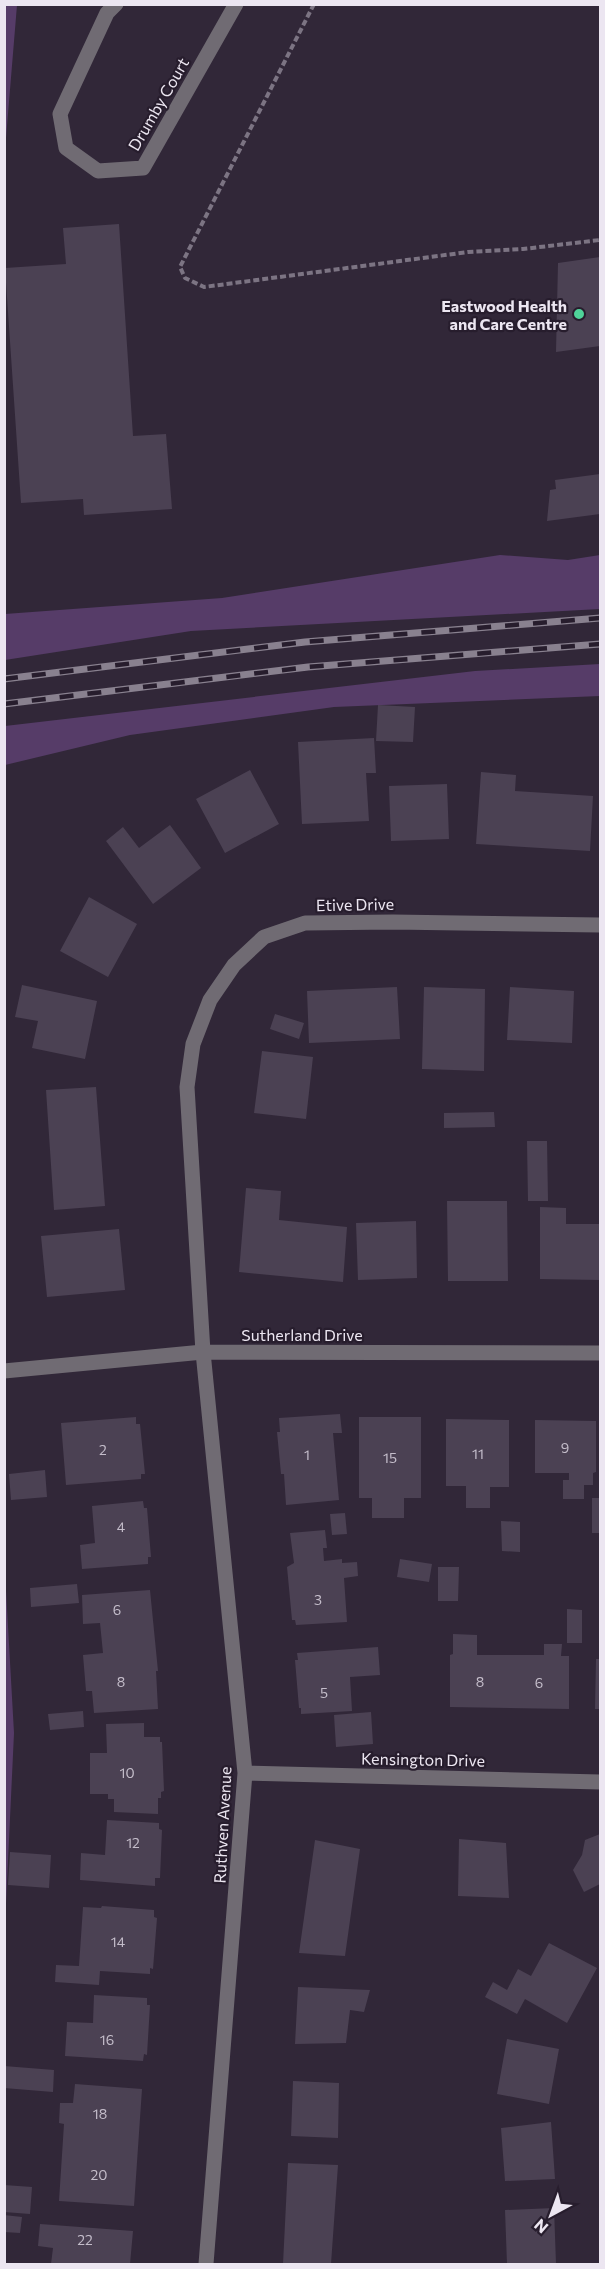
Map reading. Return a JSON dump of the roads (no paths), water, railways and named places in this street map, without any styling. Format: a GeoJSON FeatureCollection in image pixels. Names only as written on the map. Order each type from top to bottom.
{"type":"FeatureCollection","features":[{"type":"Feature","properties":{"kind":"street","name":"Drumby Court"},"geometry":{"type":"LineString","coordinates":[[116,4],[107,13],[60,114],[66,148],[98,171],[143,168],[236,4]]}},
{"type":"Feature","properties":{"kind":"street","name":"Etive Drive"},"geometry":{"type":"LineString","coordinates":[[203,1352],[187,1087],[193,1044],[210,999],[234,965],[264,937],[306,923],[600,925]]}},
{"type":"Feature","properties":{"kind":"street","name":"Sutherland Drive"},"geometry":{"type":"LineString","coordinates":[[4,1371],[203,1352],[600,1353]]}},
{"type":"Feature","properties":{"kind":"street","name":"Ruthven Avenue"},"geometry":{"type":"LineString","coordinates":[[203,1352],[245,1773],[206,2265]]}},
{"type":"Feature","properties":{"kind":"street","name":"Kensington Drive"},"geometry":{"type":"LineString","coordinates":[[245,1773],[600,1782]]}},
{"type":"Feature","properties":{"kind":"railway"},"geometry":{"type":"LineString","coordinates":[[4,679],[305,642],[600,618]]}},
{"type":"Feature","properties":{"kind":"railway"},"geometry":{"type":"LineString","coordinates":[[4,704],[308,667],[600,644]]}},
{"type":"Feature","properties":{"kind":"place","name":"Eastwood Health and Care Centre"},"geometry":{"type":"Point","coordinates":[579,314]}}]}
